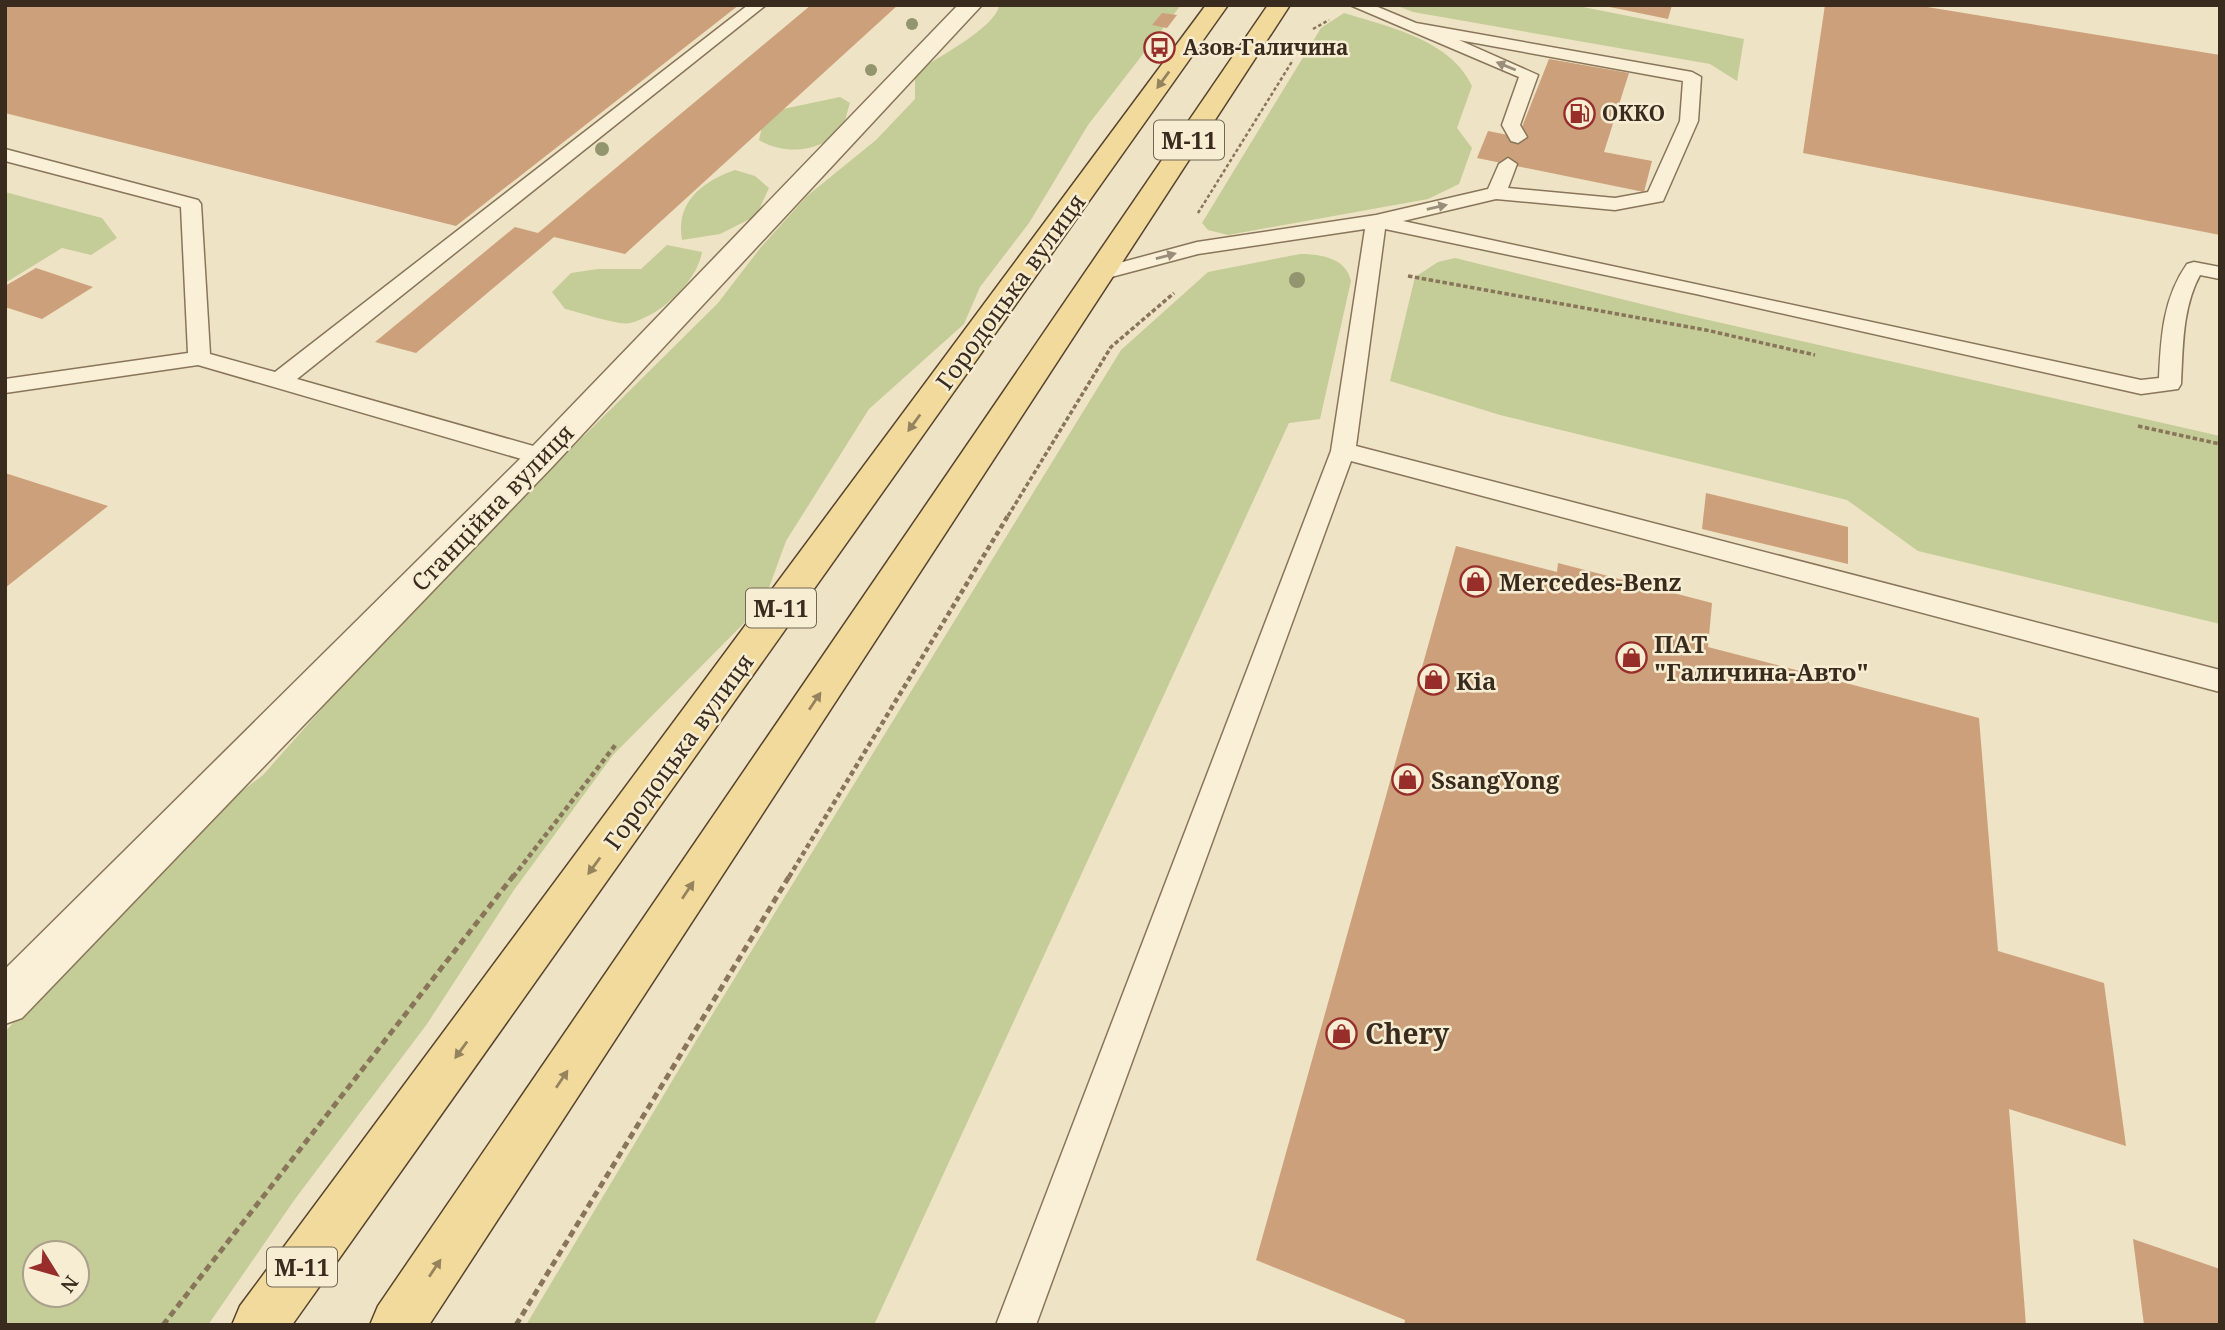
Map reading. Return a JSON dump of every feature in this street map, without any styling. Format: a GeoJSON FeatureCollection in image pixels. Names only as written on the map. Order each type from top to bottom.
{"type":"FeatureCollection","features":[{"type":"Feature","properties":{"kind":"main road","name":"Городоцька вулиця"},"geometry":{"type":"LineString","coordinates":[[260,1325],[1217,5]]}},
{"type":"Feature","properties":{"kind":"main road","name":"М-11"},"geometry":{"type":"LineString","coordinates":[[397,1325],[1279,5]]}},
{"type":"Feature","properties":{"kind":"street","name":"Станційна вулиця"},"geometry":{"type":"LineString","coordinates":[[5,1002],[542,457],[971,5]]}},
{"type":"Feature","properties":{"kind":"lane"},"geometry":{"type":"LineString","coordinates":[[279,381],[758,5]]}},
{"type":"Feature","properties":{"kind":"lane"},"geometry":{"type":"LineString","coordinates":[[1358,5],[1529,75],[1511,125],[1518,137]]}},
{"type":"Feature","properties":{"kind":"lane"},"geometry":{"type":"LineString","coordinates":[[1100,274],[1198,248],[1376,221],[1496,193],[1615,204],[1656,197],[1689,121],[1692,77],[1412,27]]}},
{"type":"Feature","properties":{"kind":"lane"},"geometry":{"type":"LineString","coordinates":[[5,155],[191,204],[199,358]]}},
{"type":"Feature","properties":{"kind":"lane"},"geometry":{"type":"LineString","coordinates":[[1496,193],[1508,164]]}},
{"type":"Feature","properties":{"kind":"lane"},"geometry":{"type":"LineString","coordinates":[[1016,1325],[1343,451],[1376,221]]}},
{"type":"Feature","properties":{"kind":"lane"},"geometry":{"type":"LineString","coordinates":[[1376,221],[1696,288],[2141,387],[2170,384],[2182,286],[2194,268],[2220,272]]}},
{"type":"Feature","properties":{"kind":"lane"},"geometry":{"type":"LineString","coordinates":[[5,386],[199,358],[542,457]]}},
{"type":"Feature","properties":{"kind":"lane"},"geometry":{"type":"LineString","coordinates":[[1343,451],[2220,681]]}},
{"type":"Feature","properties":{"kind":"path"},"geometry":{"type":"LineString","coordinates":[[1307,39],[1314,27],[1336,16]]}},
{"type":"Feature","properties":{"kind":"path"},"geometry":{"type":"LineString","coordinates":[[1191,224],[1299,50]]}},
{"type":"Feature","properties":{"kind":"path"},"geometry":{"type":"LineString","coordinates":[[1369,269],[1706,330],[1828,357]]}},
{"type":"Feature","properties":{"kind":"path"},"geometry":{"type":"LineString","coordinates":[[516,1325],[1111,347],[1183,285]]}},
{"type":"Feature","properties":{"kind":"path"},"geometry":{"type":"LineString","coordinates":[[2125,423],[2220,444]]}},
{"type":"Feature","properties":{"kind":"green space"},"geometry":{"type":"Polygon","coordinates":[[[999,5],[1181,5],[1088,125],[1029,223],[980,287],[964,324],[869,409],[786,541],[763,604],[613,755],[514,890],[427,1024],[295,1199],[208,1325],[5,1325],[5,1032],[127,893],[177,841],[263,775],[364,661],[503,516],[718,303],[761,247],[807,196],[876,140],[915,99],[915,72],[977,33],[996,14],[999,5]]]}},
{"type":"Feature","properties":{"kind":"green space"},"geometry":{"type":"Polygon","coordinates":[[[1395,5],[1573,5],[1744,39],[1737,81],[1710,64],[1413,12],[1395,5]]]}},
{"type":"Feature","properties":{"kind":"green space"},"geometry":{"type":"Polygon","coordinates":[[[1344,13],[1399,30],[1434,46],[1462,70],[1472,86],[1457,128],[1472,148],[1459,184],[1428,199],[1228,235],[1208,230],[1202,223],[1321,28],[1344,13]]]}},
{"type":"Feature","properties":{"kind":"green space"},"geometry":{"type":"Polygon","coordinates":[[[840,97],[850,103],[844,123],[833,137],[823,143],[791,149],[769,145],[759,140],[763,123],[783,109],[840,97]]]}},
{"type":"Feature","properties":{"kind":"green space"},"geometry":{"type":"Polygon","coordinates":[[[735,170],[755,176],[769,188],[756,216],[720,234],[682,240],[681,227],[687,204],[702,187],[735,170]]]}},
{"type":"Feature","properties":{"kind":"green space"},"geometry":{"type":"Polygon","coordinates":[[[5,192],[102,218],[117,238],[91,255],[62,248],[5,283],[5,192]]]}},
{"type":"Feature","properties":{"kind":"green space"},"geometry":{"type":"Polygon","coordinates":[[[667,245],[702,252],[699,263],[685,286],[675,296],[642,319],[617,323],[565,309],[552,292],[571,273],[598,269],[641,269],[667,245]]]}},
{"type":"Feature","properties":{"kind":"green space"},"geometry":{"type":"Polygon","coordinates":[[[1300,254],[1324,256],[1338,262],[1344,267],[1351,281],[1320,419],[1289,423],[874,1325],[526,1325],[696,1041],[1121,350],[1208,272],[1300,254]]]}},
{"type":"Feature","properties":{"kind":"green space"},"geometry":{"type":"Polygon","coordinates":[[[1455,258],[1682,314],[2220,436],[2220,624],[1918,551],[1847,500],[1500,415],[1390,381],[1415,277],[1438,262],[1455,258]]]}},
{"type":"Feature","properties":{"kind":"building"},"geometry":{"type":"Polygon","coordinates":[[[5,5],[739,5],[456,226],[5,113],[5,5]]]}},
{"type":"Feature","properties":{"kind":"building"},"geometry":{"type":"Polygon","coordinates":[[[811,5],[898,5],[625,254],[554,237],[416,353],[375,342],[515,227],[538,233],[811,5]]]}},
{"type":"Feature","properties":{"kind":"building"},"geometry":{"type":"Polygon","coordinates":[[[1600,5],[1672,5],[1668,19],[1600,5]]]}},
{"type":"Feature","properties":{"kind":"building"},"geometry":{"type":"Polygon","coordinates":[[[1825,5],[1915,5],[2220,55],[2220,235],[1803,153],[1825,5]]]}},
{"type":"Feature","properties":{"kind":"building"},"geometry":{"type":"Polygon","coordinates":[[[1162,13],[1177,15],[1167,28],[1152,25],[1162,13]]]}},
{"type":"Feature","properties":{"kind":"building"},"geometry":{"type":"Polygon","coordinates":[[[1549,59],[1629,73],[1604,152],[1652,161],[1644,192],[1477,158],[1488,131],[1518,137],[1549,59]]]}},
{"type":"Feature","properties":{"kind":"building"},"geometry":{"type":"Polygon","coordinates":[[[36,268],[93,287],[42,319],[5,307],[5,286],[36,268]]]}},
{"type":"Feature","properties":{"kind":"building"},"geometry":{"type":"Polygon","coordinates":[[[5,473],[108,506],[5,588],[5,473]]]}},
{"type":"Feature","properties":{"kind":"building"},"geometry":{"type":"Polygon","coordinates":[[[1706,493],[1848,527],[1848,564],[1702,529],[1706,493]]]}},
{"type":"Feature","properties":{"kind":"building"},"geometry":{"type":"Polygon","coordinates":[[[1456,546],[1557,572],[1558,563],[1712,603],[1708,647],[1979,718],[1998,951],[2104,983],[2126,1146],[2009,1109],[2026,1325],[1404,1325],[1405,1320],[1256,1260],[1456,546]]]}},
{"type":"Feature","properties":{"kind":"building"},"geometry":{"type":"Polygon","coordinates":[[[2133,1239],[2220,1269],[2220,1325],[2144,1325],[2133,1239]]]}},
{"type":"Feature","properties":{"kind":"place","name":"Азов-Галичина"},"geometry":{"type":"Point","coordinates":[1160,47]}},
{"type":"Feature","properties":{"kind":"place","name":"ОККО"},"geometry":{"type":"Point","coordinates":[1579,113]}},
{"type":"Feature","properties":{"kind":"place","name":"Mercedes-Benz"},"geometry":{"type":"Point","coordinates":[1476,581]}},
{"type":"Feature","properties":{"kind":"place","name":"ПАТ \"Галичина-Авто\""},"geometry":{"type":"Point","coordinates":[1631,657]}},
{"type":"Feature","properties":{"kind":"place","name":"Kia"},"geometry":{"type":"Point","coordinates":[1433,680]}},
{"type":"Feature","properties":{"kind":"place","name":"SsangYong"},"geometry":{"type":"Point","coordinates":[1408,779]}},
{"type":"Feature","properties":{"kind":"place","name":"Chery"},"geometry":{"type":"Point","coordinates":[1342,1033]}}]}
